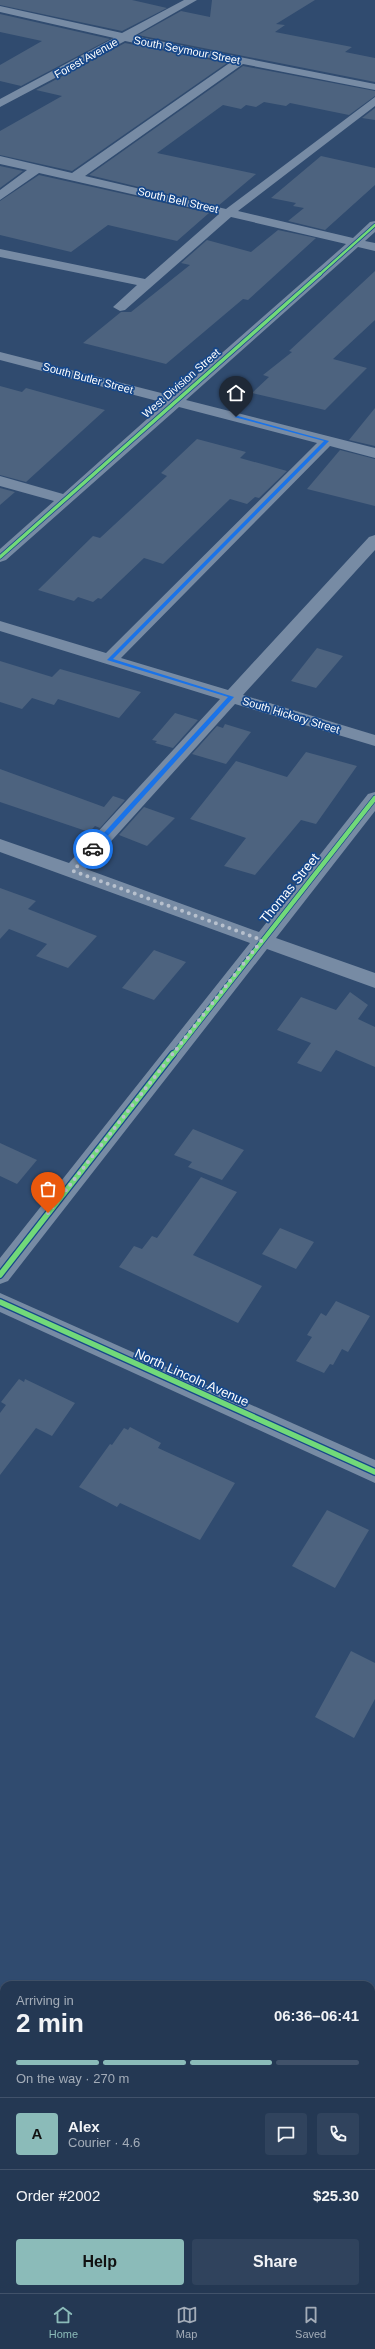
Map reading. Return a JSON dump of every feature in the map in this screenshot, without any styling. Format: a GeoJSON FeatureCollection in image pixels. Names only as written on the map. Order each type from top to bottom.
{"type":"FeatureCollection","features":[{"type":"Feature","properties":{"kind":"street","name":"Forest Avenue"},"geometry":{"type":"LineString","coordinates":[[0,104],[192,0]]}},
{"type":"Feature","properties":{"kind":"street","name":"South Seymour Street"},"geometry":{"type":"LineString","coordinates":[[0,9],[124,37],[375,88]]}},
{"type":"Feature","properties":{"kind":"street"},"geometry":{"type":"LineString","coordinates":[[75,177],[241,60]]}},
{"type":"Feature","properties":{"kind":"street"},"geometry":{"type":"LineString","coordinates":[[120,307],[230,212],[375,100]]}},
{"type":"Feature","properties":{"kind":"street","name":"South Bell Street"},"geometry":{"type":"LineString","coordinates":[[0,160],[230,212],[375,247]]}},
{"type":"Feature","properties":{"kind":"street"},"geometry":{"type":"LineString","coordinates":[[0,196],[37,168]]}},
{"type":"Feature","properties":{"kind":"street","name":"West Division Street"},"geometry":{"type":"LineString","coordinates":[[0,557],[375,225]]}},
{"type":"Feature","properties":{"kind":"street"},"geometry":{"type":"LineString","coordinates":[[0,253],[147,283]]}},
{"type":"Feature","properties":{"kind":"street","name":"South Butler Street"},"geometry":{"type":"LineString","coordinates":[[0,356],[375,453]]}},
{"type":"Feature","properties":{"kind":"street"},"geometry":{"type":"LineString","coordinates":[[110,660],[327,441]]}},
{"type":"Feature","properties":{"kind":"street"},"geometry":{"type":"LineString","coordinates":[[0,481],[65,499]]}},
{"type":"Feature","properties":{"kind":"street"},"geometry":{"type":"LineString","coordinates":[[73,871],[375,540]]}},
{"type":"Feature","properties":{"kind":"street","name":"South Hickory Street"},"geometry":{"type":"LineString","coordinates":[[0,626],[375,741]]}},
{"type":"Feature","properties":{"kind":"street","name":"Thomas Street"},"geometry":{"type":"LineString","coordinates":[[0,1275],[375,798]]}},
{"type":"Feature","properties":{"kind":"street"},"geometry":{"type":"LineString","coordinates":[[0,845],[375,981]]}},
{"type":"Feature","properties":{"kind":"street","name":"North Lincoln Avenue"},"geometry":{"type":"LineString","coordinates":[[0,1302],[375,1472]]}},
{"type":"Feature","properties":{"kind":"building"},"geometry":{"type":"Polygon","coordinates":[[[0,0],[132,0],[167,8],[122,31],[0,5],[0,0]]]}},
{"type":"Feature","properties":{"kind":"building"},"geometry":{"type":"Polygon","coordinates":[[[212,0],[315,0],[276,24],[285,25],[275,32],[352,47],[345,52],[375,58],[375,82],[138,35],[181,11],[210,17],[212,0]]]}},
{"type":"Feature","properties":{"kind":"building"},"geometry":{"type":"Polygon","coordinates":[[[0,14],[110,39],[21,86],[0,81],[0,65],[42,41],[0,32],[0,14]]]}},
{"type":"Feature","properties":{"kind":"building"},"geometry":{"type":"Polygon","coordinates":[[[125,43],[227,63],[72,171],[0,155],[0,131],[62,96],[36,90],[125,43]]]}},
{"type":"Feature","properties":{"kind":"building"},"geometry":{"type":"Polygon","coordinates":[[[243,66],[375,91],[375,96],[349,115],[290,103],[286,106],[264,102],[256,107],[246,105],[241,109],[223,105],[157,153],[256,174],[218,206],[89,175],[243,66]]]}},
{"type":"Feature","properties":{"kind":"building"},"geometry":{"type":"Polygon","coordinates":[[[375,108],[375,120],[362,118],[375,108]]]}},
{"type":"Feature","properties":{"kind":"building"},"geometry":{"type":"Polygon","coordinates":[[[321,156],[375,168],[375,185],[325,230],[288,221],[304,208],[293,206],[296,203],[271,198],[321,156]]]}},
{"type":"Feature","properties":{"kind":"building"},"geometry":{"type":"Polygon","coordinates":[[[0,166],[23,171],[0,188],[0,166]]]}},
{"type":"Feature","properties":{"kind":"building"},"geometry":{"type":"Polygon","coordinates":[[[39,175],[209,213],[177,241],[108,225],[71,252],[0,235],[0,201],[39,175]]]}},
{"type":"Feature","properties":{"kind":"building"},"geometry":{"type":"Polygon","coordinates":[[[278,230],[316,238],[248,300],[243,299],[166,364],[83,343],[121,312],[131,312],[190,265],[181,263],[207,240],[251,252],[278,230]]]}},
{"type":"Feature","properties":{"kind":"building"},"geometry":{"type":"Polygon","coordinates":[[[375,271],[375,320],[333,359],[367,368],[325,410],[252,393],[269,377],[263,375],[292,352],[289,351],[375,271]]]}},
{"type":"Feature","properties":{"kind":"building"},"geometry":{"type":"Polygon","coordinates":[[[0,386],[22,392],[26,388],[105,410],[26,482],[0,475],[0,386]]]}},
{"type":"Feature","properties":{"kind":"building"},"geometry":{"type":"Polygon","coordinates":[[[375,408],[375,446],[349,440],[375,408]]]}},
{"type":"Feature","properties":{"kind":"building"},"geometry":{"type":"Polygon","coordinates":[[[197,439],[246,452],[240,458],[287,471],[259,498],[255,497],[247,504],[230,499],[163,564],[144,558],[101,599],[98,598],[93,602],[78,597],[74,601],[38,590],[93,536],[100,538],[167,476],[161,473],[197,439]]]}},
{"type":"Feature","properties":{"kind":"building"},"geometry":{"type":"Polygon","coordinates":[[[340,450],[375,459],[375,506],[307,489],[340,450]]]}},
{"type":"Feature","properties":{"kind":"building"},"geometry":{"type":"Polygon","coordinates":[[[0,488],[15,492],[0,505],[0,488]]]}},
{"type":"Feature","properties":{"kind":"building"},"geometry":{"type":"Polygon","coordinates":[[[317,648],[343,656],[316,688],[291,681],[317,648]]]}},
{"type":"Feature","properties":{"kind":"building"},"geometry":{"type":"Polygon","coordinates":[[[0,661],[52,677],[60,669],[141,692],[119,718],[58,699],[54,705],[32,698],[22,709],[0,702],[0,661]]]}},
{"type":"Feature","properties":{"kind":"building"},"geometry":{"type":"Polygon","coordinates":[[[175,713],[198,720],[173,748],[155,743],[157,741],[152,740],[175,713]]]}},
{"type":"Feature","properties":{"kind":"building"},"geometry":{"type":"Polygon","coordinates":[[[225,724],[251,732],[226,764],[192,754],[217,726],[223,728],[225,724]]]}},
{"type":"Feature","properties":{"kind":"building"},"geometry":{"type":"Polygon","coordinates":[[[306,752],[357,766],[316,824],[301,820],[255,875],[224,866],[246,838],[190,819],[236,761],[287,777],[306,752]]]}},
{"type":"Feature","properties":{"kind":"building"},"geometry":{"type":"Polygon","coordinates":[[[0,769],[104,807],[113,796],[125,800],[100,828],[95,826],[89,832],[0,802],[0,769]]]}},
{"type":"Feature","properties":{"kind":"building"},"geometry":{"type":"Polygon","coordinates":[[[144,807],[175,818],[147,846],[119,835],[144,807]]]}},
{"type":"Feature","properties":{"kind":"building"},"geometry":{"type":"Polygon","coordinates":[[[0,888],[36,901],[28,909],[97,936],[68,968],[36,956],[47,944],[9,929],[0,939],[0,888]]]}},
{"type":"Feature","properties":{"kind":"building"},"geometry":{"type":"Polygon","coordinates":[[[154,950],[186,962],[154,1000],[122,988],[154,950]]]}},
{"type":"Feature","properties":{"kind":"building"},"geometry":{"type":"Polygon","coordinates":[[[350,992],[368,1005],[358,1019],[375,1027],[375,1067],[336,1050],[321,1072],[297,1063],[311,1043],[277,1030],[301,997],[336,1010],[350,992]]]}},
{"type":"Feature","properties":{"kind":"building"},"geometry":{"type":"Polygon","coordinates":[[[193,1129],[244,1150],[222,1180],[188,1167],[192,1162],[174,1155],[193,1129]]]}},
{"type":"Feature","properties":{"kind":"building"},"geometry":{"type":"Polygon","coordinates":[[[0,1143],[37,1160],[17,1184],[0,1176],[0,1143]]]}},
{"type":"Feature","properties":{"kind":"building"},"geometry":{"type":"Polygon","coordinates":[[[201,1177],[237,1192],[193,1255],[262,1286],[238,1323],[119,1267],[134,1246],[142,1249],[152,1236],[157,1238],[201,1177]]]}},
{"type":"Feature","properties":{"kind":"building"},"geometry":{"type":"Polygon","coordinates":[[[280,1228],[314,1242],[296,1269],[262,1254],[280,1228]]]}},
{"type":"Feature","properties":{"kind":"building"},"geometry":{"type":"Polygon","coordinates":[[[336,1301],[370,1316],[348,1352],[342,1349],[333,1365],[330,1364],[324,1373],[296,1361],[312,1337],[307,1335],[321,1313],[326,1316],[336,1301]]]}},
{"type":"Feature","properties":{"kind":"building"},"geometry":{"type":"Polygon","coordinates":[[[19,1379],[24,1382],[25,1379],[75,1403],[52,1436],[36,1428],[0,1475],[0,1413],[6,1405],[1,1402],[19,1379]]]}},
{"type":"Feature","properties":{"kind":"building"},"geometry":{"type":"Polygon","coordinates":[[[130,1427],[161,1443],[158,1448],[235,1483],[200,1540],[120,1503],[117,1507],[79,1487],[110,1444],[112,1445],[124,1428],[128,1430],[130,1427]]]}},
{"type":"Feature","properties":{"kind":"building"},"geometry":{"type":"Polygon","coordinates":[[[327,1510],[369,1530],[335,1588],[292,1566],[327,1510]]]}},
{"type":"Feature","properties":{"kind":"building"},"geometry":{"type":"Polygon","coordinates":[[[351,1651],[375,1663],[375,1699],[354,1738],[315,1717],[351,1651]]]}},
{"type":"Feature","properties":{"kind":"cycle path"},"geometry":{"type":"LineString","coordinates":[[0,557],[375,225]]}},
{"type":"Feature","properties":{"kind":"cycle path"},"geometry":{"type":"LineString","coordinates":[[0,1275],[375,798]]}},
{"type":"Feature","properties":{"kind":"cycle path"},"geometry":{"type":"LineString","coordinates":[[0,1302],[375,1472]]}},
{"type":"Feature","properties":{"kind":"way so far"},"geometry":{"type":"LineString","coordinates":[[48,1213],[262,940],[73,871],[93,849]]}},
{"type":"Feature","properties":{"kind":"route"},"geometry":{"type":"LineString","coordinates":[[93,849],[231,697],[110,660],[327,441],[236,417]]}}]}
